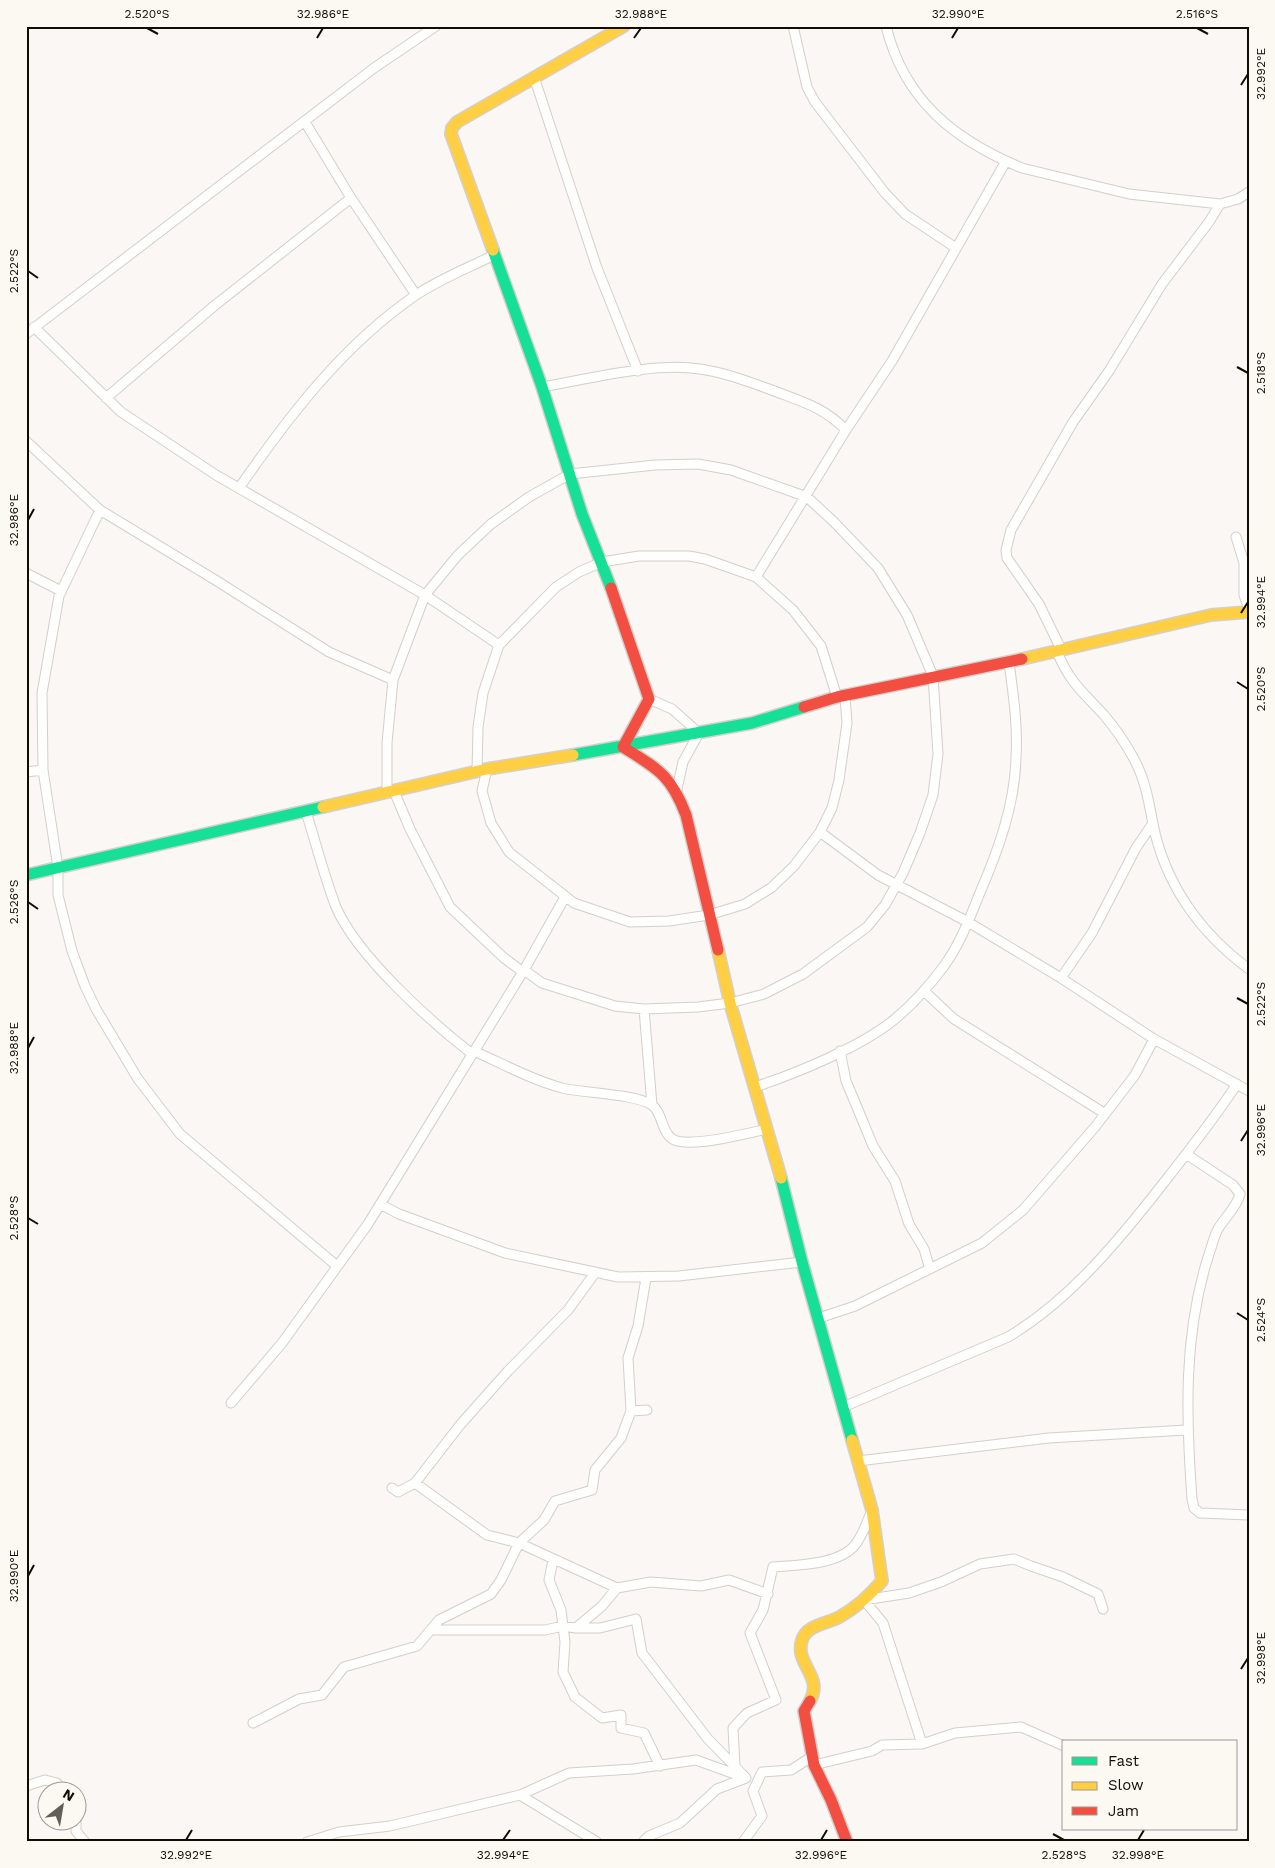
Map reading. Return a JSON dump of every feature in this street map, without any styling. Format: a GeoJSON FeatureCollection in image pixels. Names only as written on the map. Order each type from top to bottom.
{"type":"FeatureCollection","features":[{"type":"Feature","properties":{"kind":"street"},"geometry":{"type":"LineString","coordinates":[[26,334],[374,68],[436,26]]}},
{"type":"Feature","properties":{"kind":"street"},"geometry":{"type":"LineString","coordinates":[[623,747],[649,699],[602,562],[582,514],[542,387],[451,134],[452,128],[457,122],[600,38],[624,26]]}},
{"type":"Feature","properties":{"kind":"street"},"geometry":{"type":"LineString","coordinates":[[793,26],[807,87],[814,102],[884,193],[905,214],[956,248]]}},
{"type":"Feature","properties":{"kind":"street"},"geometry":{"type":"LineString","coordinates":[[886,26],[899,67],[936,115],[969,142],[1006,162],[1022,168],[1129,194],[1220,204],[1238,199],[1249,192]]}},
{"type":"Feature","properties":{"kind":"street"},"geometry":{"type":"LineString","coordinates":[[534,77],[598,268],[638,371]]}},
{"type":"Feature","properties":{"kind":"street"},"geometry":{"type":"LineString","coordinates":[[304,122],[351,198],[416,295]]}},
{"type":"Feature","properties":{"kind":"street"},"geometry":{"type":"LineString","coordinates":[[756,577],[846,430],[892,361],[1006,162]]}},
{"type":"Feature","properties":{"kind":"street"},"geometry":{"type":"LineString","coordinates":[[106,398],[214,306],[351,198]]}},
{"type":"Feature","properties":{"kind":"street"},"geometry":{"type":"LineString","coordinates":[[1220,204],[1209,222],[1162,284],[1109,371],[1073,422],[1011,530],[1006,550],[1007,558],[1039,604],[1060,651],[1065,671],[1077,689],[1104,715],[1134,760],[1151,804],[1153,823],[1166,868],[1191,913],[1231,956],[1249,969]]}},
{"type":"Feature","properties":{"kind":"street"},"geometry":{"type":"LineString","coordinates":[[239,488],[279,432],[328,373],[356,345],[416,295],[494,255]]}},
{"type":"Feature","properties":{"kind":"street"},"geometry":{"type":"LineString","coordinates":[[34,327],[121,412],[239,488],[425,595],[499,645]]}},
{"type":"Feature","properties":{"kind":"street"},"geometry":{"type":"LineString","coordinates":[[542,387],[638,371],[669,368],[700,369],[739,378],[830,414],[846,430]]}},
{"type":"Feature","properties":{"kind":"street"},"geometry":{"type":"LineString","coordinates":[[26,441],[100,510],[329,652],[393,680]]}},
{"type":"Feature","properties":{"kind":"street"},"geometry":{"type":"LineString","coordinates":[[698,464],[731,470],[806,497],[834,522],[878,568],[907,615],[933,676],[938,754],[933,795],[920,833],[897,884],[885,905],[867,927],[826,959],[803,974],[764,994],[730,1003],[698,1008],[644,1010],[615,1006],[542,983],[504,958],[450,907],[390,792],[387,743],[393,680],[425,595],[458,555],[491,524],[529,496],[570,474],[655,465],[698,464]]}},
{"type":"Feature","properties":{"kind":"street"},"geometry":{"type":"LineString","coordinates":[[100,510],[61,591],[42,693],[43,770],[58,868],[58,894],[72,952],[85,986],[138,1079],[180,1134],[308,1240],[336,1266]]}},
{"type":"Feature","properties":{"kind":"street"},"geometry":{"type":"LineString","coordinates":[[26,875],[482,771],[752,723],[841,696],[1060,651],[1211,615],[1249,611],[1244,595],[1244,563],[1236,537]]}},
{"type":"Feature","properties":{"kind":"street"},"geometry":{"type":"LineString","coordinates":[[639,556],[689,556],[705,559],[756,577],[793,610],[821,646],[841,696],[847,723],[839,780],[832,808],[820,832],[794,866],[771,888],[745,904],[708,915],[669,921],[630,922],[596,912],[565,897],[509,852],[491,823],[482,792],[478,727],[483,693],[499,645],[556,587],[579,572],[602,562],[639,556]]}},
{"type":"Feature","properties":{"kind":"street"},"geometry":{"type":"LineString","coordinates":[[26,572],[61,591]]}},
{"type":"Feature","properties":{"kind":"street"},"geometry":{"type":"LineString","coordinates":[[755,1086],[785,1077],[865,1039],[894,1020],[924,991],[944,966],[968,922],[997,855],[1012,795],[1017,734],[1009,662]]}},
{"type":"Feature","properties":{"kind":"street"},"geometry":{"type":"LineString","coordinates":[[649,699],[672,709],[699,733]]}},
{"type":"Feature","properties":{"kind":"street"},"geometry":{"type":"LineString","coordinates":[[677,790],[683,762],[699,733]]}},
{"type":"Feature","properties":{"kind":"street"},"geometry":{"type":"LineString","coordinates":[[623,747],[664,773],[677,790],[698,860],[708,915],[730,1003],[755,1086],[802,1262],[872,1510],[882,1581],[877,1590],[864,1600],[840,1617],[811,1628],[802,1639],[801,1656],[816,1685],[815,1692],[804,1711],[814,1761],[828,1792],[846,1842]]}},
{"type":"Feature","properties":{"kind":"street"},"geometry":{"type":"LineString","coordinates":[[26,772],[43,770]]}},
{"type":"Feature","properties":{"kind":"street"},"geometry":{"type":"LineString","coordinates":[[306,812],[336,908],[360,944],[429,1019],[473,1053],[522,1073],[562,1088],[638,1100],[652,1105]]}},
{"type":"Feature","properties":{"kind":"street"},"geometry":{"type":"LineString","coordinates":[[1061,978],[1092,933],[1136,848],[1153,823]]}},
{"type":"Feature","properties":{"kind":"street"},"geometry":{"type":"LineString","coordinates":[[820,832],[878,875],[968,922],[1061,978],[1154,1039],[1249,1090]]}},
{"type":"Feature","properties":{"kind":"street"},"geometry":{"type":"LineString","coordinates":[[231,1403],[282,1343],[336,1266],[352,1248],[523,971],[565,897]]}},
{"type":"Feature","properties":{"kind":"street"},"geometry":{"type":"LineString","coordinates":[[924,991],[954,1019],[1104,1113]]}},
{"type":"Feature","properties":{"kind":"street"},"geometry":{"type":"LineString","coordinates":[[644,1010],[652,1105],[668,1136],[675,1141],[686,1142],[767,1129]]}},
{"type":"Feature","properties":{"kind":"street"},"geometry":{"type":"LineString","coordinates":[[819,1318],[855,1306],[982,1243],[1023,1210],[1051,1181],[1135,1075],[1154,1039]]}},
{"type":"Feature","properties":{"kind":"street"},"geometry":{"type":"LineString","coordinates":[[840,1051],[846,1080],[873,1146],[895,1181],[910,1224],[924,1249],[930,1269]]}},
{"type":"Feature","properties":{"kind":"street"},"geometry":{"type":"LineString","coordinates":[[843,1407],[1008,1337],[1028,1325],[1108,1251],[1209,1125],[1237,1084]]}},
{"type":"Feature","properties":{"kind":"street"},"geometry":{"type":"LineString","coordinates":[[1186,1154],[1233,1185],[1240,1194],[1218,1230],[1202,1277],[1194,1316],[1189,1356],[1186,1430],[1194,1508],[1200,1513],[1207,1515],[1249,1515]]}},
{"type":"Feature","properties":{"kind":"street"},"geometry":{"type":"LineString","coordinates":[[380,1204],[400,1214],[505,1253],[618,1277],[646,1278],[802,1262]]}},
{"type":"Feature","properties":{"kind":"street"},"geometry":{"type":"LineString","coordinates":[[392,1488],[398,1492],[415,1483],[460,1426],[508,1371],[568,1310],[595,1273]]}},
{"type":"Feature","properties":{"kind":"street"},"geometry":{"type":"LineString","coordinates":[[253,1723],[299,1699],[322,1695],[344,1667],[417,1646],[439,1620],[491,1594],[501,1580],[519,1542],[544,1520],[555,1501],[592,1490],[595,1470],[621,1438],[631,1411],[628,1358],[638,1326],[646,1278]]}},
{"type":"Feature","properties":{"kind":"street"},"geometry":{"type":"LineString","coordinates":[[631,1411],[647,1410]]}},
{"type":"Feature","properties":{"kind":"street"},"geometry":{"type":"LineString","coordinates":[[858,1461],[1040,1439],[1186,1430]]}},
{"type":"Feature","properties":{"kind":"street"},"geometry":{"type":"LineString","coordinates":[[415,1483],[487,1535],[519,1542],[553,1560],[617,1588],[652,1582],[700,1586],[729,1580],[768,1594]]}},
{"type":"Feature","properties":{"kind":"street"},"geometry":{"type":"LineString","coordinates":[[735,1766],[733,1728],[747,1713],[776,1700],[750,1633],[764,1610],[773,1567],[827,1561],[853,1548],[861,1537],[872,1510]]}},
{"type":"Feature","properties":{"kind":"street"},"geometry":{"type":"LineString","coordinates":[[864,1600],[910,1593],[941,1582],[980,1564],[1014,1559],[1063,1577],[1098,1594],[1103,1610]]}},
{"type":"Feature","properties":{"kind":"street"},"geometry":{"type":"LineString","coordinates":[[553,1560],[549,1580],[561,1610],[565,1642],[563,1672],[575,1697],[602,1718],[621,1715],[621,1728],[644,1732],[660,1766]]}},
{"type":"Feature","properties":{"kind":"street"},"geometry":{"type":"LineString","coordinates":[[576,1628],[602,1606],[617,1588]]}},
{"type":"Feature","properties":{"kind":"street"},"geometry":{"type":"LineString","coordinates":[[864,1600],[883,1623],[922,1744]]}},
{"type":"Feature","properties":{"kind":"street"},"geometry":{"type":"LineString","coordinates":[[431,1630],[545,1630],[563,1626],[600,1628],[636,1619],[642,1653],[708,1738],[746,1778]]}},
{"type":"Feature","properties":{"kind":"street"},"geometry":{"type":"LineString","coordinates":[[743,1842],[762,1816],[754,1791],[762,1772],[791,1770],[814,1761],[872,1750],[882,1745],[922,1744],[954,1733],[1021,1727],[1062,1745]]}},
{"type":"Feature","properties":{"kind":"street"},"geometry":{"type":"LineString","coordinates":[[307,1842],[339,1832],[390,1826],[520,1795],[569,1772],[633,1770],[696,1760],[746,1778]]}},
{"type":"Feature","properties":{"kind":"street"},"geometry":{"type":"LineString","coordinates":[[643,1842],[649,1836],[680,1823],[717,1789],[746,1778]]}},
{"type":"Feature","properties":{"kind":"street"},"geometry":{"type":"LineString","coordinates":[[26,1786],[38,1782]]}},
{"type":"Feature","properties":{"kind":"street"},"geometry":{"type":"LineString","coordinates":[[520,1795],[597,1842]]}},
{"type":"Feature","properties":{"kind":"street"},"geometry":{"type":"LineString","coordinates":[[76,1830],[85,1842]]}},
{"type":"Feature","properties":{"kind":"traffic: fast"},"geometry":{"type":"LineString","coordinates":[[493,250],[542,387],[582,514],[611,588]]}},
{"type":"Feature","properties":{"kind":"traffic: fast"},"geometry":{"type":"LineString","coordinates":[[573,755],[752,723],[804,707]]}},
{"type":"Feature","properties":{"kind":"traffic: fast"},"geometry":{"type":"LineString","coordinates":[[26,875],[323,807]]}},
{"type":"Feature","properties":{"kind":"traffic: fast"},"geometry":{"type":"LineString","coordinates":[[781,1178],[802,1262],[852,1440]]}},
{"type":"Feature","properties":{"kind":"traffic: slow"},"geometry":{"type":"LineString","coordinates":[[493,250],[451,134],[452,128],[457,122],[624,26]]}},
{"type":"Feature","properties":{"kind":"traffic: slow"},"geometry":{"type":"LineString","coordinates":[[1022,659],[1211,615],[1249,612]]}},
{"type":"Feature","properties":{"kind":"traffic: slow"},"geometry":{"type":"LineString","coordinates":[[323,807],[487,769],[573,755]]}},
{"type":"Feature","properties":{"kind":"traffic: slow"},"geometry":{"type":"LineString","coordinates":[[718,950],[730,1003],[781,1178]]}},
{"type":"Feature","properties":{"kind":"traffic: slow"},"geometry":{"type":"LineString","coordinates":[[810,1701],[814,1684],[802,1656],[802,1640],[813,1627],[836,1619],[852,1609],[882,1581],[872,1510],[852,1440]]}},
{"type":"Feature","properties":{"kind":"traffic: jam"},"geometry":{"type":"LineString","coordinates":[[611,588],[649,699],[623,747],[646,761],[662,774],[680,801],[686,815],[718,950]]}},
{"type":"Feature","properties":{"kind":"traffic: jam"},"geometry":{"type":"LineString","coordinates":[[804,707],[837,697],[1022,659]]}},
{"type":"Feature","properties":{"kind":"traffic: jam"},"geometry":{"type":"LineString","coordinates":[[810,1701],[804,1711],[814,1765],[831,1800],[847,1842]]}}]}
